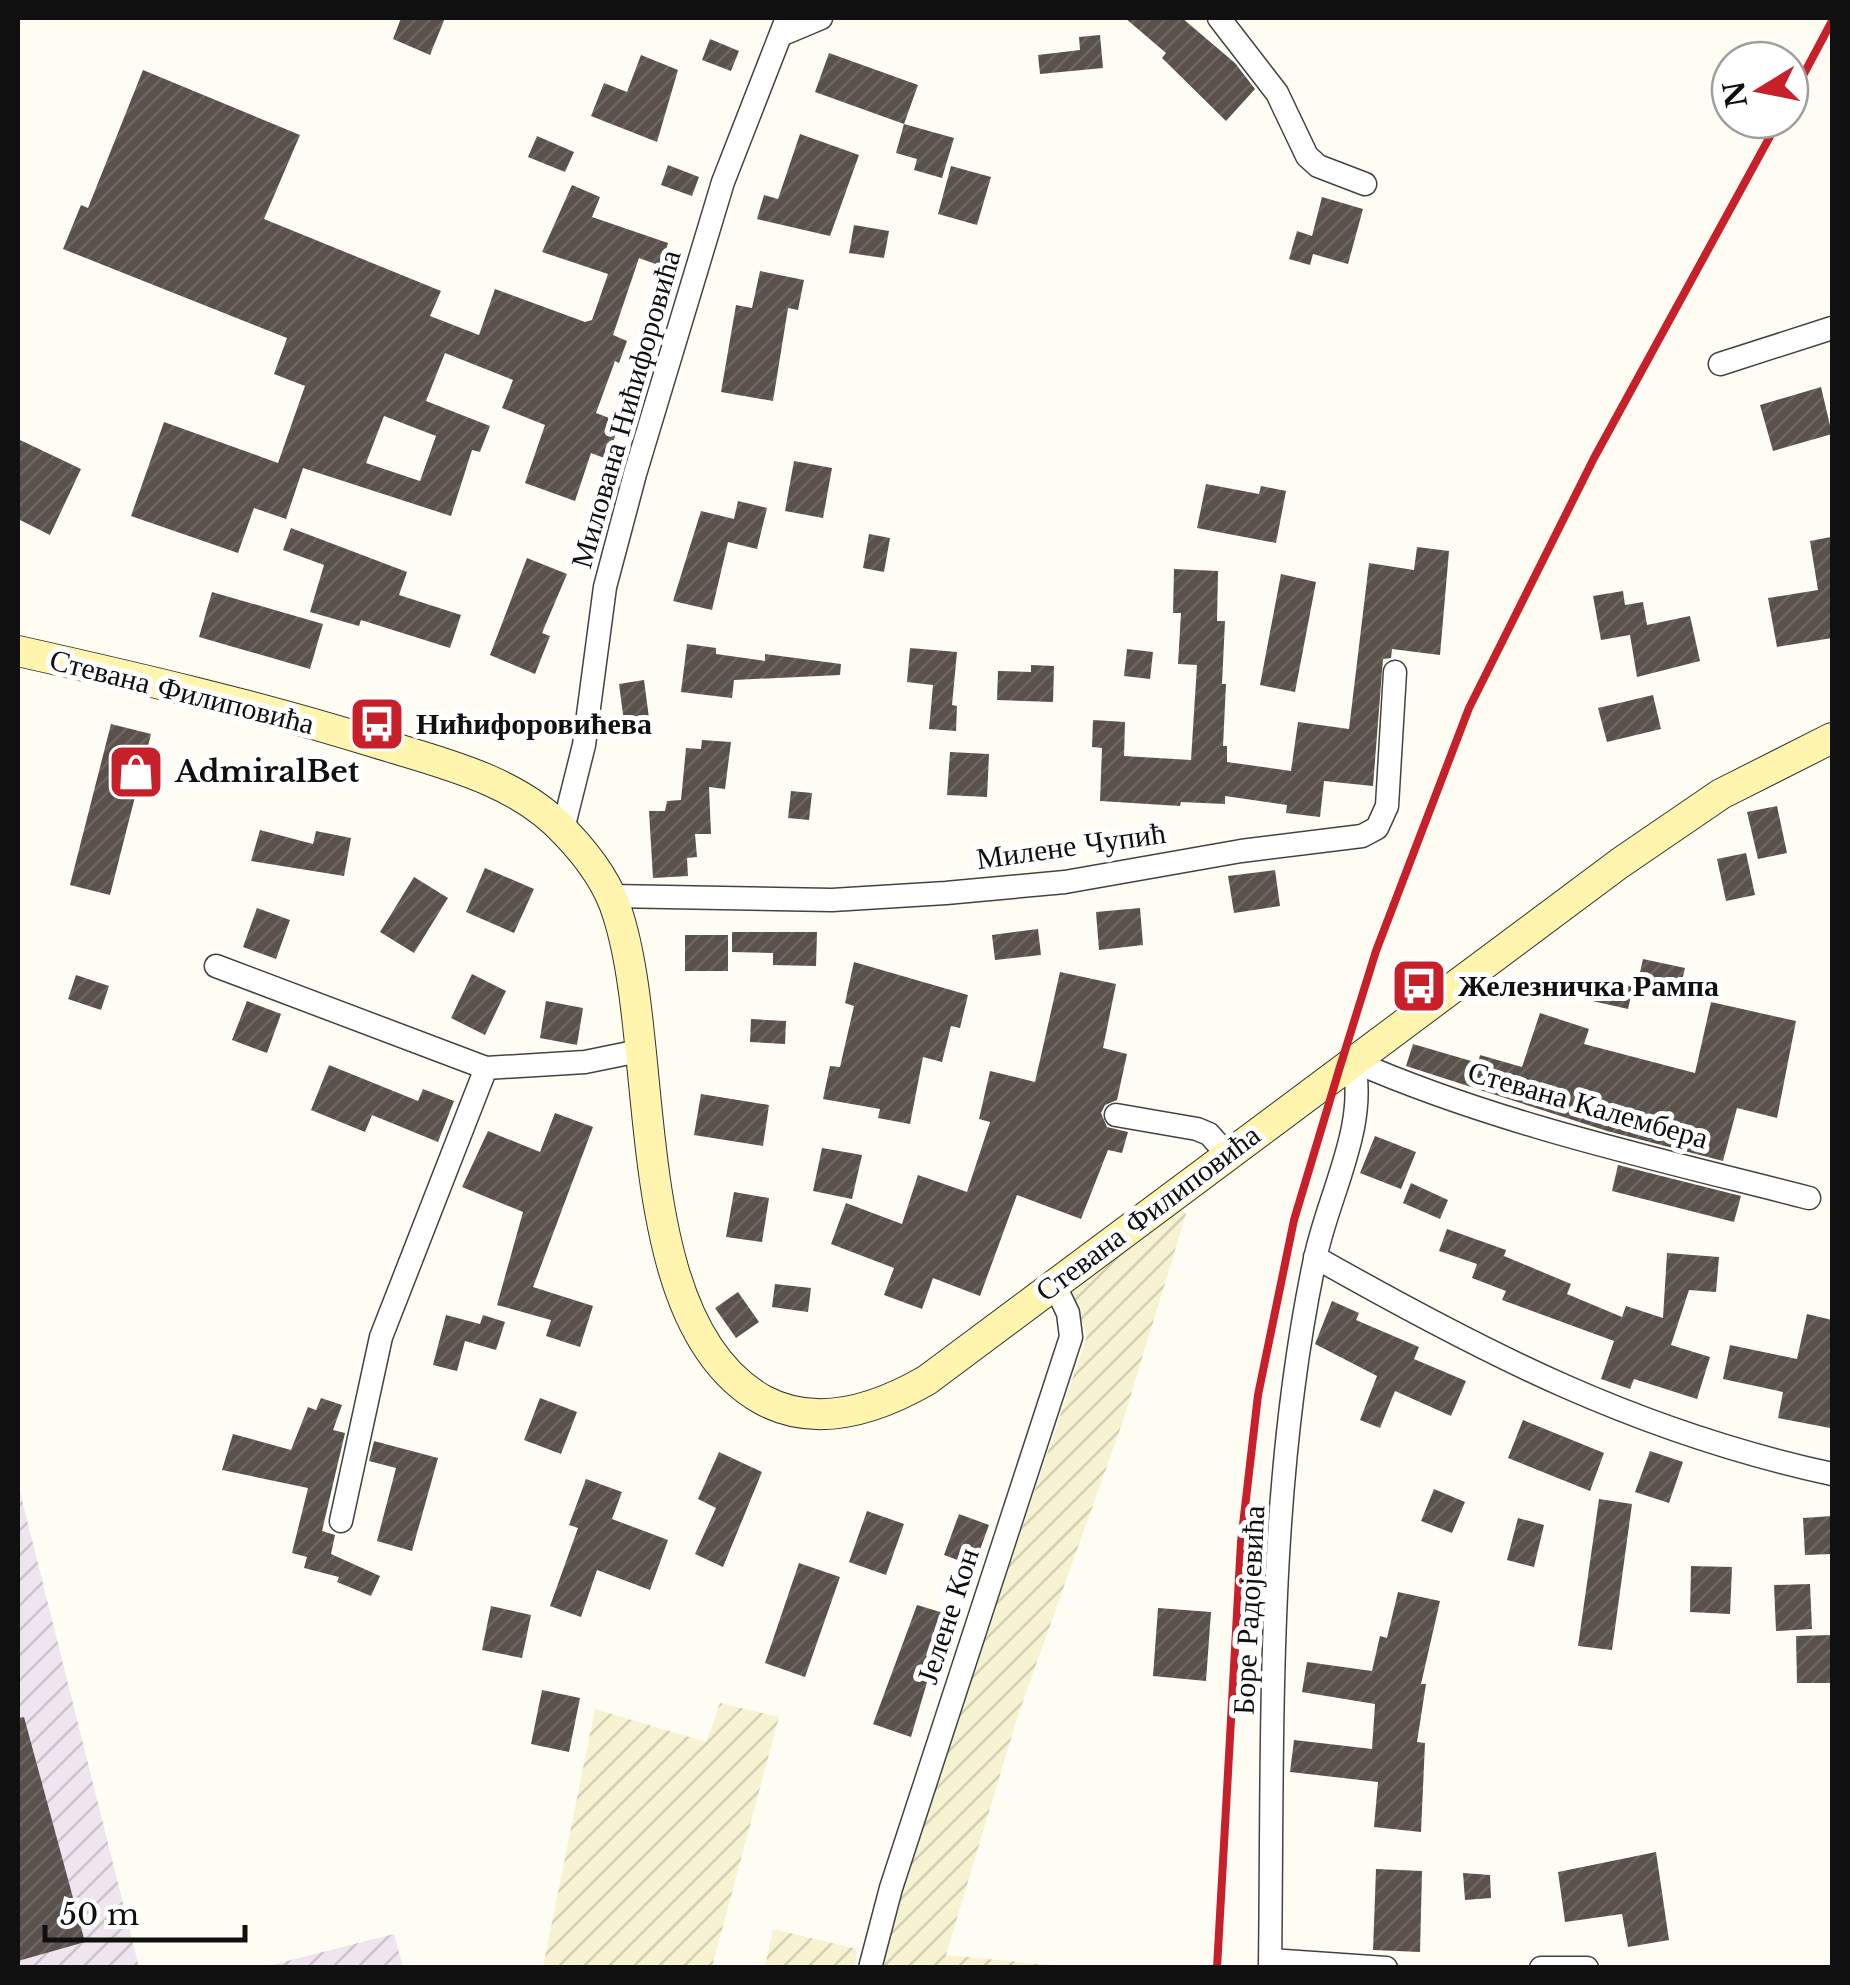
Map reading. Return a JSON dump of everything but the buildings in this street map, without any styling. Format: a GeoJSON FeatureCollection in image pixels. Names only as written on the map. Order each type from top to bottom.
{"type":"FeatureCollection","features":[{"type":"Feature","properties":{"kind":"main road","name":"Стевана Филиповића"},"geometry":{"type":"LineString","coordinates":[[18,651],[240,704],[427,758],[484,778],[528,801],[563,829],[612,896],[625,944],[668,1247],[682,1300],[724,1372],[785,1410],[824,1416],[896,1398],[928,1380],[1620,862],[1720,794],[1832,738]]}},
{"type":"Feature","properties":{"kind":"street"},"geometry":{"type":"LineString","coordinates":[[785,26],[821,18]]}},
{"type":"Feature","properties":{"kind":"street"},"geometry":{"type":"LineString","coordinates":[[1220,18],[1277,93],[1308,156],[1318,166],[1365,184]]}},
{"type":"Feature","properties":{"kind":"street","name":"Милована Нићифоровића"},"geometry":{"type":"LineString","coordinates":[[563,829],[584,745],[605,587],[635,474],[723,182],[785,26]]}},
{"type":"Feature","properties":{"kind":"street"},"geometry":{"type":"LineString","coordinates":[[1720,364],[1832,328]]}},
{"type":"Feature","properties":{"kind":"street","name":"Милене Чупић"},"geometry":{"type":"LineString","coordinates":[[612,896],[832,900],[946,893],[1065,882],[1241,851],[1362,836],[1378,828],[1387,806],[1395,672]]}},
{"type":"Feature","properties":{"kind":"street"},"geometry":{"type":"LineString","coordinates":[[216,966],[486,1068],[585,1062],[639,1051]]}},
{"type":"Feature","properties":{"kind":"street","name":"Стевана Калембера"},"geometry":{"type":"LineString","coordinates":[[1353,1061],[1395,1079],[1551,1128],[1809,1198]]}},
{"type":"Feature","properties":{"kind":"street","name":"Боре Радојевића"},"geometry":{"type":"LineString","coordinates":[[1270,1964],[1274,1640],[1281,1521],[1294,1390],[1315,1257],[1356,1112],[1359,1084],[1353,1061]]}},
{"type":"Feature","properties":{"kind":"street"},"geometry":{"type":"LineString","coordinates":[[342,1521],[381,1337],[486,1068]]}},
{"type":"Feature","properties":{"kind":"street"},"geometry":{"type":"LineString","coordinates":[[1116,1115],[1197,1129],[1208,1134],[1226,1154]]}},
{"type":"Feature","properties":{"kind":"street"},"geometry":{"type":"LineString","coordinates":[[1315,1257],[1424,1319],[1589,1400],[1734,1451],[1832,1474]]}},
{"type":"Feature","properties":{"kind":"street","name":"Јелене Кон"},"geometry":{"type":"LineString","coordinates":[[870,1968],[891,1888],[1072,1337],[1068,1313],[1054,1284]]}},
{"type":"Feature","properties":{"kind":"street"},"geometry":{"type":"LineString","coordinates":[[1270,1964],[1386,1968]]}},
{"type":"Feature","properties":{"kind":"street"},"geometry":{"type":"LineString","coordinates":[[1541,1968],[1587,1968]]}},
{"type":"Feature","properties":{"kind":"shaded area"},"geometry":{"type":"Polygon","coordinates":[[[1169,1196],[1186,1214],[1122,1424],[1018,1715],[946,1955],[1070,1967],[881,1968],[916,1842],[1087,1336],[1064,1278],[1169,1196]]]}},
{"type":"Feature","properties":{"kind":"shaded area"},"geometry":{"type":"Polygon","coordinates":[[[18,1484],[139,1967],[18,1967],[18,1484]]]}},
{"type":"Feature","properties":{"kind":"shaded area"},"geometry":{"type":"Polygon","coordinates":[[[720,1703],[779,1717],[712,1967],[543,1967],[595,1709],[706,1742],[720,1703]]]}},
{"type":"Feature","properties":{"kind":"shaded area"},"geometry":{"type":"Polygon","coordinates":[[[773,1929],[857,1949],[855,1967],[765,1967],[773,1929]]]}},
{"type":"Feature","properties":{"kind":"shaded area"},"geometry":{"type":"Polygon","coordinates":[[[394,1934],[403,1967],[263,1967],[394,1934]]]}},
{"type":"Feature","properties":{"kind":"railway"},"geometry":{"type":"LineString","coordinates":[[1810,62],[1832,21]]}},
{"type":"Feature","properties":{"kind":"railway"},"geometry":{"type":"LineString","coordinates":[[1217,1968],[1241,1542],[1258,1395],[1294,1220],[1339,1070],[1376,951],[1469,708],[1594,458],[1768,140]]}},
{"type":"Feature","properties":{"kind":"place","name":"Нићифоровићева"},"geometry":{"type":"Point","coordinates":[377,724]}},
{"type":"Feature","properties":{"kind":"place","name":"AdmiralBet"},"geometry":{"type":"Point","coordinates":[136,772]}},
{"type":"Feature","properties":{"kind":"place","name":"Железничка Рампа"},"geometry":{"type":"Point","coordinates":[1419,986]}}]}
